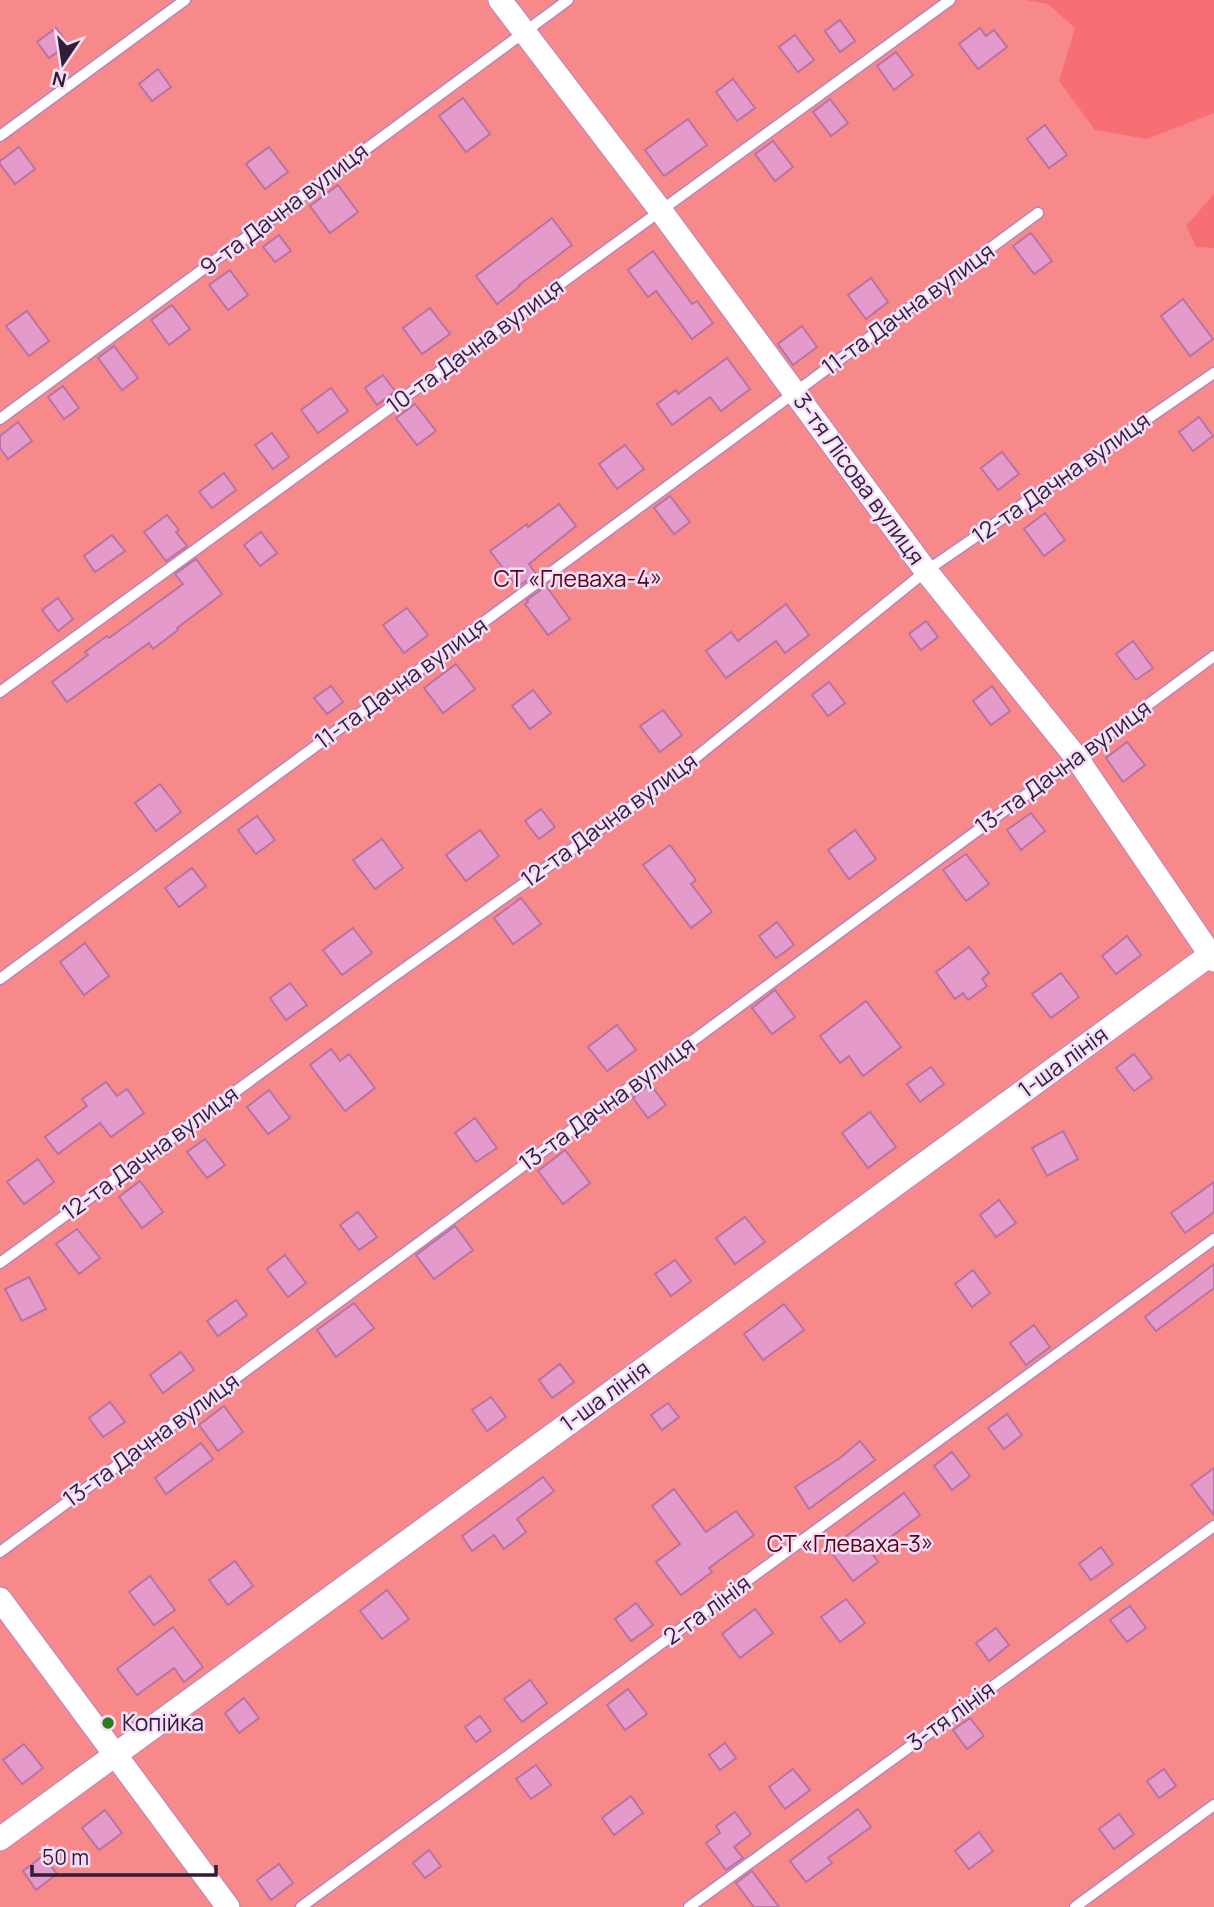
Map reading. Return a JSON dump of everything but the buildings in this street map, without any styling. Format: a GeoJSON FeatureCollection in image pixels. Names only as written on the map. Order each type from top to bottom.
{"type":"FeatureCollection","features":[{"type":"Feature","properties":{"kind":"street","name":"3-тя Лісова вулиця"},"geometry":{"type":"LineString","coordinates":[[500,0],[661,211],[926,571],[1076,758],[1213,955]]}},
{"type":"Feature","properties":{"kind":"street","name":"1-ша лінія"},"geometry":{"type":"LineString","coordinates":[[0,1839],[1213,955]]}},
{"type":"Feature","properties":{"kind":"street"},"geometry":{"type":"LineString","coordinates":[[0,1599],[228,1907]]}},
{"type":"Feature","properties":{"kind":"lane"},"geometry":{"type":"LineString","coordinates":[[0,136],[185,0]]}},
{"type":"Feature","properties":{"kind":"lane","name":"9-та Дачна вулиця"},"geometry":{"type":"LineString","coordinates":[[0,419],[568,0]]}},
{"type":"Feature","properties":{"kind":"lane","name":"10-та Дачна вулиця"},"geometry":{"type":"LineString","coordinates":[[0,692],[950,0]]}},
{"type":"Feature","properties":{"kind":"lane","name":"11-та Дачна вулиця"},"geometry":{"type":"LineString","coordinates":[[0,979],[1038,213]]}},
{"type":"Feature","properties":{"kind":"lane","name":"12-та Дачна вулиця"},"geometry":{"type":"LineString","coordinates":[[0,1263],[387,981],[658,788],[926,571],[1214,373]]}},
{"type":"Feature","properties":{"kind":"lane","name":"13-та Дачна вулиця"},"geometry":{"type":"LineString","coordinates":[[0,1552],[1214,656]]}},
{"type":"Feature","properties":{"kind":"lane","name":"2-га лінія"},"geometry":{"type":"LineString","coordinates":[[301,1907],[1214,1239]]}},
{"type":"Feature","properties":{"kind":"lane","name":"3-тя лінія"},"geometry":{"type":"LineString","coordinates":[[689,1907],[1214,1526]]}},
{"type":"Feature","properties":{"kind":"lane"},"geometry":{"type":"LineString","coordinates":[[1075,1907],[1214,1805]]}},
{"type":"Feature","properties":{"kind":"green space","name":"СТ «Глеваха-4»"},"geometry":{"type":"Polygon","coordinates":[[[0,0],[1214,0],[1214,1907],[0,1907],[0,0]]]}},
{"type":"Feature","properties":{"kind":"shaded area"},"geometry":{"type":"Polygon","coordinates":[[[1025,0],[1214,0],[1214,113],[1147,139],[1095,130],[1059,81],[1075,28],[1048,4],[1025,0]]]}},
{"type":"Feature","properties":{"kind":"shaded area"},"geometry":{"type":"Polygon","coordinates":[[[1214,194],[1214,248],[1196,247],[1186,226],[1214,194]]]}},
{"type":"Feature","properties":{"kind":"place","name":"Копійка"},"geometry":{"type":"Point","coordinates":[108,1723]}},
{"type":"Feature","properties":{"kind":"park label","name":"СТ «Глеваха-3»"},"geometry":{"type":"Point","coordinates":[850,1544]}}]}
